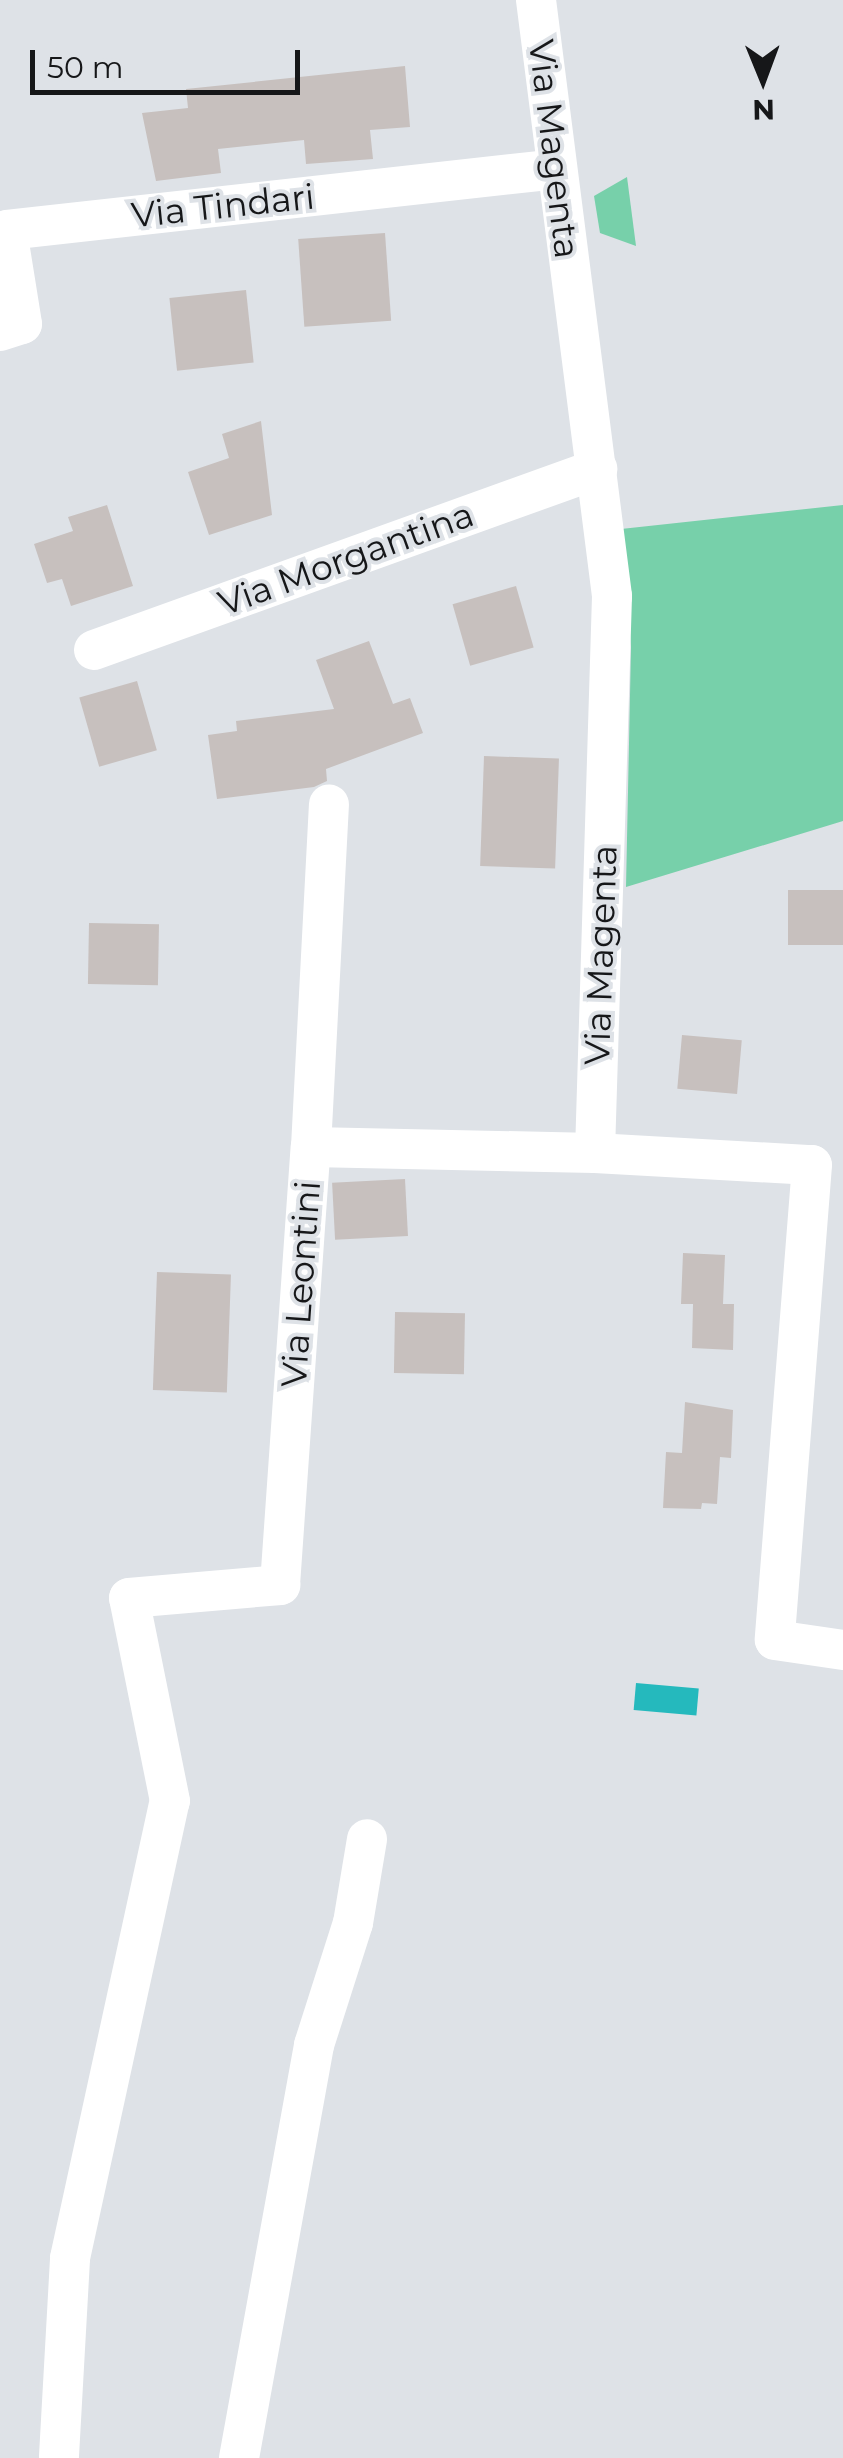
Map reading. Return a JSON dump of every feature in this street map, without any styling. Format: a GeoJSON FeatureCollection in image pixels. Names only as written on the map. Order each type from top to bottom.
{"type":"FeatureCollection","features":[{"type":"Feature","properties":{"kind":"street","name":"Via Magenta"},"geometry":{"type":"LineString","coordinates":[[536,0],[612,596],[594,1153]]}},
{"type":"Feature","properties":{"kind":"street","name":"Via Tindari"},"geometry":{"type":"LineString","coordinates":[[0,331],[22,324],[8,230],[557,169]]}},
{"type":"Feature","properties":{"kind":"street","name":"Via Morgantina"},"geometry":{"type":"LineString","coordinates":[[94,650],[597,470]]}},
{"type":"Feature","properties":{"kind":"street"},"geometry":{"type":"LineString","coordinates":[[311,1147],[328,804]]}},
{"type":"Feature","properties":{"kind":"street","name":"Via Leontini"},"geometry":{"type":"LineString","coordinates":[[59,2456],[70,2258],[170,1801],[129,1598],[280,1585],[311,1147],[594,1153]]}},
{"type":"Feature","properties":{"kind":"street"},"geometry":{"type":"LineString","coordinates":[[594,1153],[812,1164],[775,1640],[843,1650]]}},
{"type":"Feature","properties":{"kind":"street"},"geometry":{"type":"LineString","coordinates":[[239,2458],[314,2045],[353,1923],[367,1840]]}},
{"type":"Feature","properties":{"kind":"green space"},"geometry":{"type":"Polygon","coordinates":[[[627,177],[636,246],[600,233],[594,196],[627,177]]]}},
{"type":"Feature","properties":{"kind":"green space"},"geometry":{"type":"Polygon","coordinates":[[[843,505],[843,821],[626,887],[631,647],[621,529],[843,505]]]}},
{"type":"Feature","properties":{"kind":"water"},"geometry":{"type":"Polygon","coordinates":[[[636,1683],[699,1688],[696,1715],[634,1710],[636,1683]]]}},
{"type":"Feature","properties":{"kind":"building"},"geometry":{"type":"Polygon","coordinates":[[[405,66],[410,127],[370,130],[373,159],[306,164],[304,140],[218,149],[221,173],[156,181],[142,113],[188,108],[186,89],[405,66]]]}},
{"type":"Feature","properties":{"kind":"building"},"geometry":{"type":"Polygon","coordinates":[[[385,233],[391,321],[304,327],[298,239],[385,233]]]}},
{"type":"Feature","properties":{"kind":"building"},"geometry":{"type":"Polygon","coordinates":[[[246,290],[254,363],[177,371],[169,298],[246,290]]]}},
{"type":"Feature","properties":{"kind":"building"},"geometry":{"type":"Polygon","coordinates":[[[261,421],[272,515],[209,535],[188,472],[229,458],[222,434],[261,421]]]}},
{"type":"Feature","properties":{"kind":"building"},"geometry":{"type":"Polygon","coordinates":[[[107,505],[133,586],[71,606],[62,579],[47,583],[34,544],[73,531],[68,517],[107,505]]]}},
{"type":"Feature","properties":{"kind":"building"},"geometry":{"type":"Polygon","coordinates":[[[516,586],[534,648],[470,666],[453,604],[516,586]]]}},
{"type":"Feature","properties":{"kind":"building"},"geometry":{"type":"Polygon","coordinates":[[[369,641],[393,704],[410,698],[423,733],[326,769],[327,781],[314,787],[217,799],[208,735],[237,731],[236,721],[334,709],[316,660],[369,641]]]}},
{"type":"Feature","properties":{"kind":"building"},"geometry":{"type":"Polygon","coordinates":[[[137,681],[157,750],[99,767],[79,698],[137,681]]]}},
{"type":"Feature","properties":{"kind":"building"},"geometry":{"type":"Polygon","coordinates":[[[484,756],[559,759],[555,869],[480,866],[484,756]]]}},
{"type":"Feature","properties":{"kind":"building"},"geometry":{"type":"Polygon","coordinates":[[[788,890],[843,890],[843,945],[788,945],[788,890]]]}},
{"type":"Feature","properties":{"kind":"building"},"geometry":{"type":"Polygon","coordinates":[[[89,923],[159,924],[158,985],[88,984],[89,923]]]}},
{"type":"Feature","properties":{"kind":"building"},"geometry":{"type":"Polygon","coordinates":[[[682,1035],[742,1040],[737,1094],[677,1089],[682,1035]]]}},
{"type":"Feature","properties":{"kind":"building"},"geometry":{"type":"Polygon","coordinates":[[[405,1179],[408,1236],[335,1240],[332,1183],[405,1179]]]}},
{"type":"Feature","properties":{"kind":"building"},"geometry":{"type":"Polygon","coordinates":[[[683,1253],[725,1255],[723,1304],[734,1304],[733,1350],[692,1348],[693,1304],[681,1304],[683,1253]]]}},
{"type":"Feature","properties":{"kind":"building"},"geometry":{"type":"Polygon","coordinates":[[[157,1272],[231,1275],[227,1393],[153,1390],[157,1272]]]}},
{"type":"Feature","properties":{"kind":"building"},"geometry":{"type":"Polygon","coordinates":[[[395,1312],[465,1313],[464,1374],[394,1373],[395,1312]]]}},
{"type":"Feature","properties":{"kind":"building"},"geometry":{"type":"Polygon","coordinates":[[[685,1402],[733,1410],[731,1458],[720,1457],[717,1504],[702,1503],[701,1509],[663,1508],[666,1452],[682,1453],[685,1402]]]}}]}
